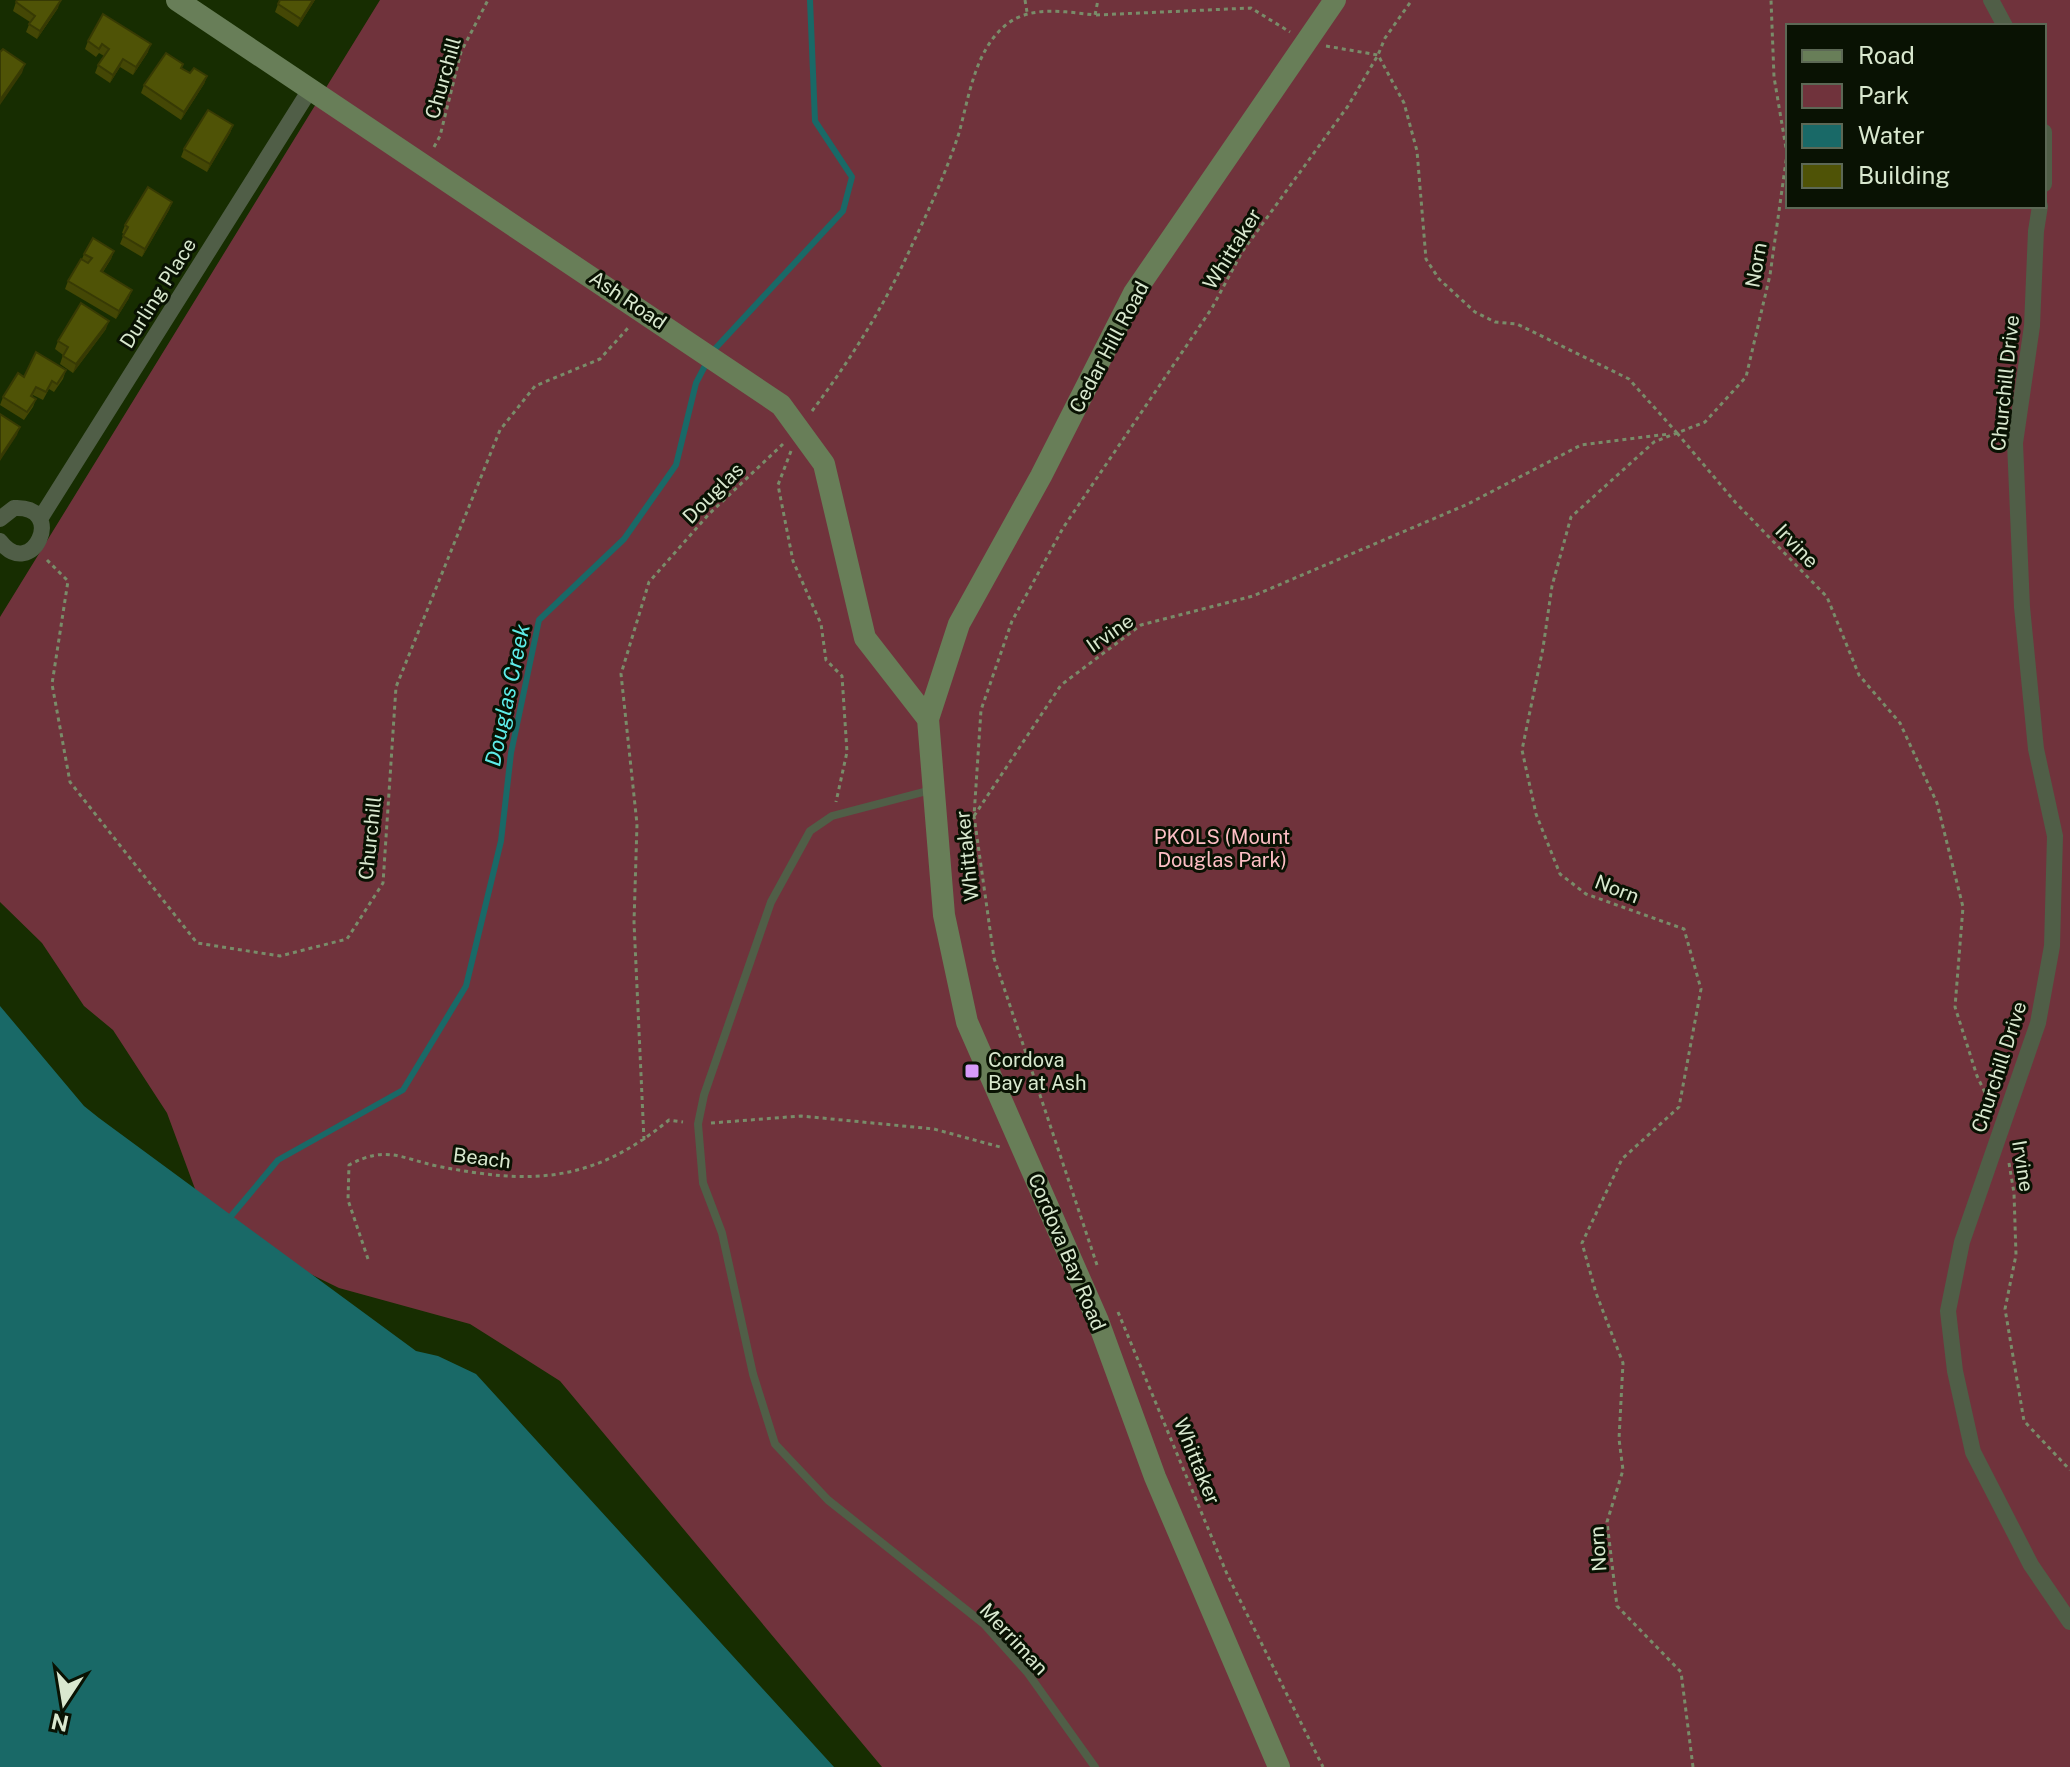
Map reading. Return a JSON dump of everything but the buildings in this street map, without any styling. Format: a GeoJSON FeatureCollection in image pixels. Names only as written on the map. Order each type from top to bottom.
{"type":"FeatureCollection","features":[{"type":"Feature","properties":{"kind":"main road","name":"Cedar Hill Road"},"geometry":{"type":"LineString","coordinates":[[928,719],[959,624],[1041,476],[1134,293],[1335,0]]}},
{"type":"Feature","properties":{"kind":"main road","name":"Ash Road"},"geometry":{"type":"LineString","coordinates":[[189,3],[781,405],[824,464],[865,638],[928,719]]}},
{"type":"Feature","properties":{"kind":"main road","name":"Cordova Bay Road"},"geometry":{"type":"LineString","coordinates":[[928,719],[931,790],[944,915],[967,1022],[1098,1321],[1155,1477],[1279,1767]]}},
{"type":"Feature","properties":{"kind":"street"},"geometry":{"type":"LineString","coordinates":[[1991,0],[2004,24]]}},
{"type":"Feature","properties":{"kind":"street","name":"Durling Place"},"geometry":{"type":"LineString","coordinates":[[34,548],[42,535],[40,519],[311,88]]}},
{"type":"Feature","properties":{"kind":"street","name":"Churchill Drive"},"geometry":{"type":"LineString","coordinates":[[2040,208],[2032,326],[2015,443],[2022,607],[2036,749],[2055,836],[2052,946],[2038,1023],[1962,1242],[1948,1311],[1955,1371],[1973,1452],[2031,1565],[2070,1622]]}},
{"type":"Feature","properties":{"kind":"street"},"geometry":{"type":"LineString","coordinates":[[0,519],[7,511],[21,508],[40,519]]}},
{"type":"Feature","properties":{"kind":"street"},"geometry":{"type":"LineString","coordinates":[[0,541],[13,552],[34,548]]}},
{"type":"Feature","properties":{"kind":"lane"},"geometry":{"type":"LineString","coordinates":[[832,816],[931,790]]}},
{"type":"Feature","properties":{"kind":"lane","name":"Merriman"},"geometry":{"type":"LineString","coordinates":[[832,816],[810,831],[771,902],[704,1095],[698,1124],[703,1183],[722,1233],[753,1374],[775,1444],[828,1500],[984,1624],[1027,1672],[1095,1767]]}},
{"type":"Feature","properties":{"kind":"path","name":"Churchill"},"geometry":{"type":"LineString","coordinates":[[424,164],[440,136],[461,52],[488,0]]}},
{"type":"Feature","properties":{"kind":"path"},"geometry":{"type":"LineString","coordinates":[[1025,0],[1027,12],[1095,15],[1251,8],[1306,42],[1378,55],[1404,103],[1417,151],[1426,259],[1439,279],[1475,312],[1495,322],[1517,324],[1629,379],[1677,433]]}},
{"type":"Feature","properties":{"kind":"path"},"geometry":{"type":"LineString","coordinates":[[1095,15],[1098,0]]}},
{"type":"Feature","properties":{"kind":"path","name":"Whittaker"},"geometry":{"type":"LineString","coordinates":[[1098,1267],[994,958],[974,816],[981,710],[1012,621],[1063,528],[1212,308],[1242,252],[1348,106],[1385,38],[1412,0]]}},
{"type":"Feature","properties":{"kind":"path","name":"Norn"},"geometry":{"type":"LineString","coordinates":[[1771,0],[1774,77],[1786,148]]}},
{"type":"Feature","properties":{"kind":"path","name":"Douglas"},"geometry":{"type":"LineString","coordinates":[[644,1140],[634,922],[637,824],[621,674],[649,582],[709,514],[799,429],[855,354],[912,246],[959,133],[966,94],[991,43],[1005,25],[1027,12]]}},
{"type":"Feature","properties":{"kind":"path","name":"Norn"},"geometry":{"type":"LineString","coordinates":[[1693,1767],[1681,1672],[1617,1606],[1607,1522],[1623,1470],[1619,1439],[1623,1363],[1596,1293],[1582,1243],[1622,1159],[1679,1107],[1701,989],[1684,929],[1586,894],[1560,874],[1536,814],[1522,750],[1552,586],[1571,517],[1654,442],[1705,422],[1746,377],[1770,275],[1786,161]]}},
{"type":"Feature","properties":{"kind":"path","name":"Churchill"},"geometry":{"type":"LineString","coordinates":[[34,548],[68,581],[52,684],[70,782],[188,932],[197,943],[280,956],[347,939],[383,883],[396,687],[500,430],[535,386],[600,359],[644,311]]}},
{"type":"Feature","properties":{"kind":"path"},"geometry":{"type":"LineString","coordinates":[[799,429],[778,485],[793,561],[821,624],[826,660],[842,676],[847,752],[832,816]]}},
{"type":"Feature","properties":{"kind":"path","name":"Irvine"},"geometry":{"type":"LineString","coordinates":[[974,816],[1061,685],[1141,625],[1253,596],[1468,504],[1581,445],[1677,433],[1736,503],[1827,597],[1859,675],[1900,723],[1941,818],[1963,907],[1955,1007],[1977,1076],[2002,1126],[2014,1193],[2016,1255],[2005,1309],[2024,1421],[2070,1470]]}},
{"type":"Feature","properties":{"kind":"path","name":"Beach"},"geometry":{"type":"LineString","coordinates":[[368,1259],[348,1200],[349,1165],[368,1154],[394,1153],[447,1168],[527,1178],[571,1175],[644,1140],[669,1120],[698,1124],[801,1116],[934,1129],[1024,1153],[1059,1152]]}},
{"type":"Feature","properties":{"kind":"path","name":"Whittaker"},"geometry":{"type":"LineString","coordinates":[[1116,1307],[1227,1574],[1323,1767]]}},
{"type":"Feature","properties":{"kind":"green space","name":"PKOLS (Mount Douglas Park)"},"geometry":{"type":"Polygon","coordinates":[[[380,0],[2070,0],[2070,1767],[882,1767],[560,1381],[470,1324],[339,1288],[208,1224],[167,1113],[113,1030],[84,1006],[42,943],[0,902],[0,617],[380,0]]]}},
{"type":"Feature","properties":{"kind":"water"},"geometry":{"type":"Polygon","coordinates":[[[0,1006],[84,1106],[99,1118],[416,1351],[438,1356],[476,1374],[834,1767],[0,1767],[0,1006]]]}},
{"type":"Feature","properties":{"kind":"waterway","name":"Douglas Creek"},"geometry":{"type":"LineString","coordinates":[[712,352],[843,211],[852,177],[815,121],[810,0]]}},
{"type":"Feature","properties":{"kind":"waterway","name":"Douglas Creek"},"geometry":{"type":"LineString","coordinates":[[232,1215],[278,1160],[403,1090],[466,986],[501,841],[511,753],[539,620],[624,539],[676,465],[696,383],[707,362]]}},
{"type":"Feature","properties":{"kind":"place","name":"Cordova Bay at Ash"},"geometry":{"type":"Point","coordinates":[972,1071]}}]}
